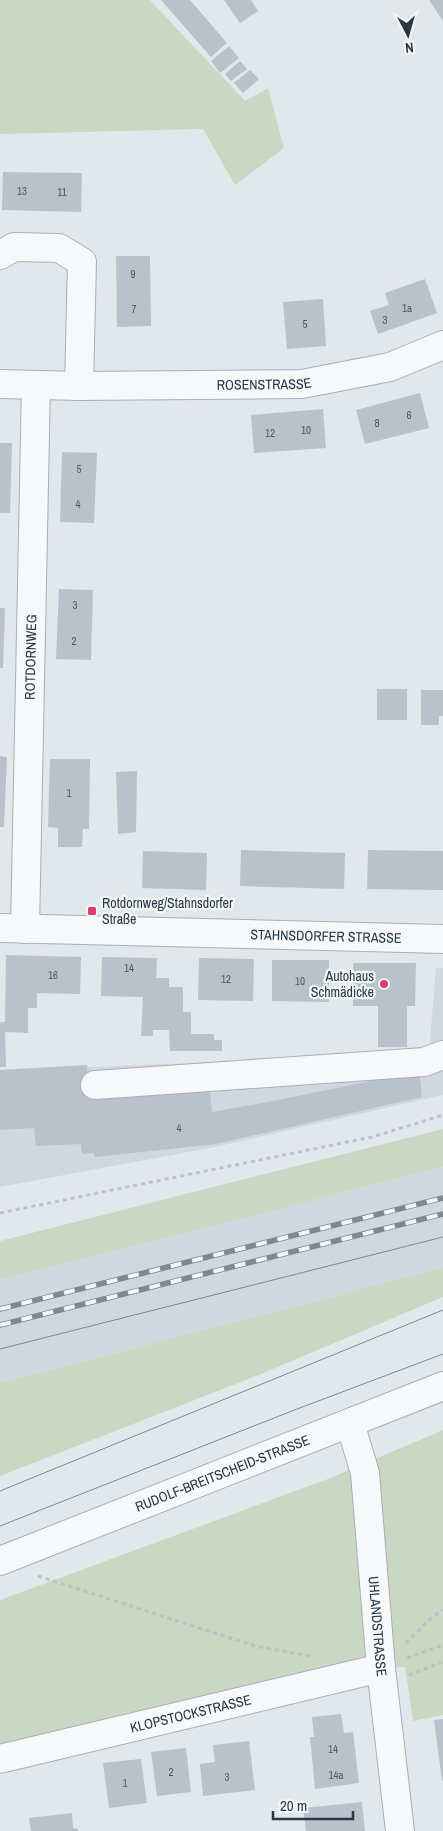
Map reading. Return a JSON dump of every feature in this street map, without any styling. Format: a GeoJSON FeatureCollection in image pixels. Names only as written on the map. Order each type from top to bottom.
{"type":"FeatureCollection","features":[{"type":"Feature","properties":{"kind":"street"},"geometry":{"type":"LineString","coordinates":[[0,255],[14,248],[60,248],[82,262],[79,386]]}},
{"type":"Feature","properties":{"kind":"street","name":"ROSENSTRASSE"},"geometry":{"type":"LineString","coordinates":[[0,384],[79,386],[302,384],[390,367],[443,345]]}},
{"type":"Feature","properties":{"kind":"street","name":"ROTDORNWEG"},"geometry":{"type":"LineString","coordinates":[[13,928],[36,385]]}},
{"type":"Feature","properties":{"kind":"street","name":"STAHNSDORFER STRASSE"},"geometry":{"type":"LineString","coordinates":[[13,928],[443,938]]}},
{"type":"Feature","properties":{"kind":"street"},"geometry":{"type":"LineString","coordinates":[[95,1085],[424,1062],[443,1056]]}},
{"type":"Feature","properties":{"kind":"street","name":"RUDOLF-BREITSCHEID-STRASSE"},"geometry":{"type":"LineString","coordinates":[[0,1561],[443,1386]]}},
{"type":"Feature","properties":{"kind":"street","name":"UHLANDSTRASSE"},"geometry":{"type":"LineString","coordinates":[[350,1422],[365,1473],[381,1668],[400,1831]]}},
{"type":"Feature","properties":{"kind":"street","name":"KLOPSTOCKSTRASSE"},"geometry":{"type":"LineString","coordinates":[[0,1759],[381,1668]]}},
{"type":"Feature","properties":{"kind":"path"},"geometry":{"type":"LineString","coordinates":[[0,1213],[372,1137],[443,1115]]}},
{"type":"Feature","properties":{"kind":"path"},"geometry":{"type":"LineString","coordinates":[[38,1576],[255,1646],[313,1656]]}},
{"type":"Feature","properties":{"kind":"path"},"geometry":{"type":"LineString","coordinates":[[381,1668],[430,1619],[443,1610]]}},
{"type":"Feature","properties":{"kind":"path"},"geometry":{"type":"LineString","coordinates":[[381,1668],[443,1646]]}},
{"type":"Feature","properties":{"kind":"path"},"geometry":{"type":"LineString","coordinates":[[381,1668],[406,1676],[443,1662]]}},
{"type":"Feature","properties":{"kind":"shaded area"},"geometry":{"type":"Polygon","coordinates":[[[436,968],[443,968],[443,1095],[215,1147],[0,1187],[0,1071],[429,1053],[436,968]]]}},
{"type":"Feature","properties":{"kind":"shaded area"},"geometry":{"type":"Polygon","coordinates":[[[443,1167],[443,1268],[0,1383],[0,1280],[443,1167]]]}},
{"type":"Feature","properties":{"kind":"green space"},"geometry":{"type":"Polygon","coordinates":[[[0,0],[150,0],[245,101],[268,88],[284,148],[235,185],[203,129],[0,134],[0,0]]]}},
{"type":"Feature","properties":{"kind":"green space"},"geometry":{"type":"Polygon","coordinates":[[[443,1129],[443,1167],[0,1280],[0,1241],[443,1129]]]}},
{"type":"Feature","properties":{"kind":"green space"},"geometry":{"type":"Polygon","coordinates":[[[443,1268],[443,1297],[261,1374],[0,1476],[0,1383],[443,1268]]]}},
{"type":"Feature","properties":{"kind":"green space"},"geometry":{"type":"Polygon","coordinates":[[[443,1430],[443,1715],[413,1721],[405,1667],[381,1668],[0,1759],[0,1600],[328,1479],[443,1430]]]}},
{"type":"Feature","properties":{"kind":"building"},"geometry":{"type":"Polygon","coordinates":[[[161,0],[190,0],[227,43],[211,57],[161,0]]]}},
{"type":"Feature","properties":{"kind":"building"},"geometry":{"type":"Polygon","coordinates":[[[224,0],[251,0],[258,11],[240,23],[224,0]]]}},
{"type":"Feature","properties":{"kind":"building"},"geometry":{"type":"Polygon","coordinates":[[[429,0],[443,0],[443,21],[429,0]]]}},
{"type":"Feature","properties":{"kind":"building"},"geometry":{"type":"Polygon","coordinates":[[[229,46],[239,58],[220,73],[211,61],[229,46]]]}},
{"type":"Feature","properties":{"kind":"building"},"geometry":{"type":"Polygon","coordinates":[[[240,61],[247,69],[231,81],[225,74],[240,61]]]}},
{"type":"Feature","properties":{"kind":"building"},"geometry":{"type":"Polygon","coordinates":[[[250,70],[259,79],[243,93],[234,83],[250,70]]]}},
{"type":"Feature","properties":{"kind":"building"},"geometry":{"type":"Polygon","coordinates":[[[3,172],[82,173],[81,212],[2,210],[3,172]]]}},
{"type":"Feature","properties":{"kind":"building"},"geometry":{"type":"Polygon","coordinates":[[[116,256],[150,256],[151,326],[117,327],[116,256]]]}},
{"type":"Feature","properties":{"kind":"building"},"geometry":{"type":"Polygon","coordinates":[[[425,279],[437,313],[378,334],[370,311],[389,305],[385,293],[425,279]]]}},
{"type":"Feature","properties":{"kind":"building"},"geometry":{"type":"Polygon","coordinates":[[[323,299],[326,346],[287,349],[283,302],[323,299]]]}},
{"type":"Feature","properties":{"kind":"building"},"geometry":{"type":"Polygon","coordinates":[[[420,393],[429,428],[365,444],[356,410],[420,393]]]}},
{"type":"Feature","properties":{"kind":"building"},"geometry":{"type":"Polygon","coordinates":[[[323,409],[326,448],[254,453],[251,415],[323,409]]]}},
{"type":"Feature","properties":{"kind":"building"},"geometry":{"type":"Polygon","coordinates":[[[0,443],[12,443],[10,513],[0,513],[0,443]]]}},
{"type":"Feature","properties":{"kind":"building"},"geometry":{"type":"Polygon","coordinates":[[[62,452],[97,453],[94,523],[60,522],[62,452]]]}},
{"type":"Feature","properties":{"kind":"building"},"geometry":{"type":"Polygon","coordinates":[[[59,589],[93,590],[91,660],[56,659],[59,589]]]}},
{"type":"Feature","properties":{"kind":"building"},"geometry":{"type":"Polygon","coordinates":[[[0,608],[5,608],[3,668],[0,668],[0,608]]]}},
{"type":"Feature","properties":{"kind":"building"},"geometry":{"type":"Polygon","coordinates":[[[377,689],[407,689],[407,720],[377,720],[377,689]]]}},
{"type":"Feature","properties":{"kind":"building"},"geometry":{"type":"Polygon","coordinates":[[[421,690],[443,690],[443,716],[439,716],[439,725],[421,725],[421,690]]]}},
{"type":"Feature","properties":{"kind":"building"},"geometry":{"type":"Polygon","coordinates":[[[0,756],[7,757],[4,827],[0,827],[0,756]]]}},
{"type":"Feature","properties":{"kind":"building"},"geometry":{"type":"Polygon","coordinates":[[[50,759],[90,759],[89,829],[83,829],[82,847],[58,847],[58,828],[48,827],[50,759]]]}},
{"type":"Feature","properties":{"kind":"building"},"geometry":{"type":"Polygon","coordinates":[[[137,771],[136,832],[118,834],[116,772],[137,771]]]}},
{"type":"Feature","properties":{"kind":"building"},"geometry":{"type":"Polygon","coordinates":[[[241,850],[345,853],[344,889],[240,886],[241,850]]]}},
{"type":"Feature","properties":{"kind":"building"},"geometry":{"type":"Polygon","coordinates":[[[368,850],[443,851],[443,890],[367,889],[368,850]]]}},
{"type":"Feature","properties":{"kind":"building"},"geometry":{"type":"Polygon","coordinates":[[[143,851],[207,853],[206,890],[142,888],[143,851]]]}},
{"type":"Feature","properties":{"kind":"building"},"geometry":{"type":"Polygon","coordinates":[[[6,955],[81,957],[80,994],[37,993],[37,1008],[28,1008],[28,1033],[5,1032],[6,1067],[0,1067],[0,1022],[5,1022],[6,955]]]}},
{"type":"Feature","properties":{"kind":"building"},"geometry":{"type":"Polygon","coordinates":[[[102,957],[157,958],[156,978],[169,978],[169,987],[183,987],[183,1012],[191,1012],[191,1034],[214,1034],[214,1040],[222,1040],[222,1051],[170,1051],[169,1030],[153,1030],[153,1036],[141,1036],[143,997],[101,996],[102,957]]]}},
{"type":"Feature","properties":{"kind":"building"},"geometry":{"type":"Polygon","coordinates":[[[199,958],[254,959],[253,1001],[198,1000],[199,958]]]}},
{"type":"Feature","properties":{"kind":"building"},"geometry":{"type":"Polygon","coordinates":[[[272,960],[329,960],[329,1002],[272,1001],[272,960]]]}},
{"type":"Feature","properties":{"kind":"building","name":"Autohaus Schmädicke"},"geometry":{"type":"Polygon","coordinates":[[[353,963],[416,963],[415,1006],[407,1006],[407,1047],[378,1047],[378,1006],[353,1006],[353,963]]]}},
{"type":"Feature","properties":{"kind":"building"},"geometry":{"type":"Polygon","coordinates":[[[87,1065],[89,1094],[209,1082],[212,1112],[419,1071],[422,1097],[216,1144],[95,1157],[94,1153],[82,1154],[81,1144],[36,1146],[34,1128],[0,1130],[0,1070],[87,1065]]]}},
{"type":"Feature","properties":{"kind":"building"},"geometry":{"type":"Polygon","coordinates":[[[341,1714],[344,1733],[353,1732],[359,1783],[315,1789],[310,1737],[314,1737],[312,1717],[341,1714]]]}},
{"type":"Feature","properties":{"kind":"building"},"geometry":{"type":"Polygon","coordinates":[[[443,1719],[443,1781],[442,1781],[434,1720],[443,1719]]]}},
{"type":"Feature","properties":{"kind":"building"},"geometry":{"type":"Polygon","coordinates":[[[249,1741],[255,1790],[203,1796],[200,1764],[215,1762],[213,1745],[249,1741]]]}},
{"type":"Feature","properties":{"kind":"building"},"geometry":{"type":"Polygon","coordinates":[[[186,1748],[191,1792],[157,1796],[151,1752],[186,1748]]]}},
{"type":"Feature","properties":{"kind":"building"},"geometry":{"type":"Polygon","coordinates":[[[141,1759],[147,1803],[109,1808],[103,1763],[141,1759]]]}},
{"type":"Feature","properties":{"kind":"building"},"geometry":{"type":"Polygon","coordinates":[[[362,1802],[365,1831],[306,1831],[303,1808],[362,1802]]]}},
{"type":"Feature","properties":{"kind":"building"},"geometry":{"type":"Polygon","coordinates":[[[72,1813],[73,1828],[78,1829],[78,1831],[31,1831],[29,1818],[72,1813]]]}},
{"type":"Feature","properties":{"kind":"tram line"},"geometry":{"type":"LineString","coordinates":[[0,1349],[443,1237]]}},
{"type":"Feature","properties":{"kind":"tram line"},"geometry":{"type":"LineString","coordinates":[[0,1491],[443,1310]]}},
{"type":"Feature","properties":{"kind":"tram line"},"geometry":{"type":"LineString","coordinates":[[0,1526],[297,1409],[443,1354]]}},
{"type":"Feature","properties":{"kind":"railway"},"geometry":{"type":"LineString","coordinates":[[0,1309],[443,1198]]}},
{"type":"Feature","properties":{"kind":"railway"},"geometry":{"type":"LineString","coordinates":[[0,1325],[443,1214]]}},
{"type":"Feature","properties":{"kind":"place","name":"Rotdornweg/Stahnsdorfer Straße"},"geometry":{"type":"Point","coordinates":[92,911]}},
{"type":"Feature","properties":{"kind":"place","name":"Autohaus Schmädicke"},"geometry":{"type":"Point","coordinates":[384,984]}}]}
